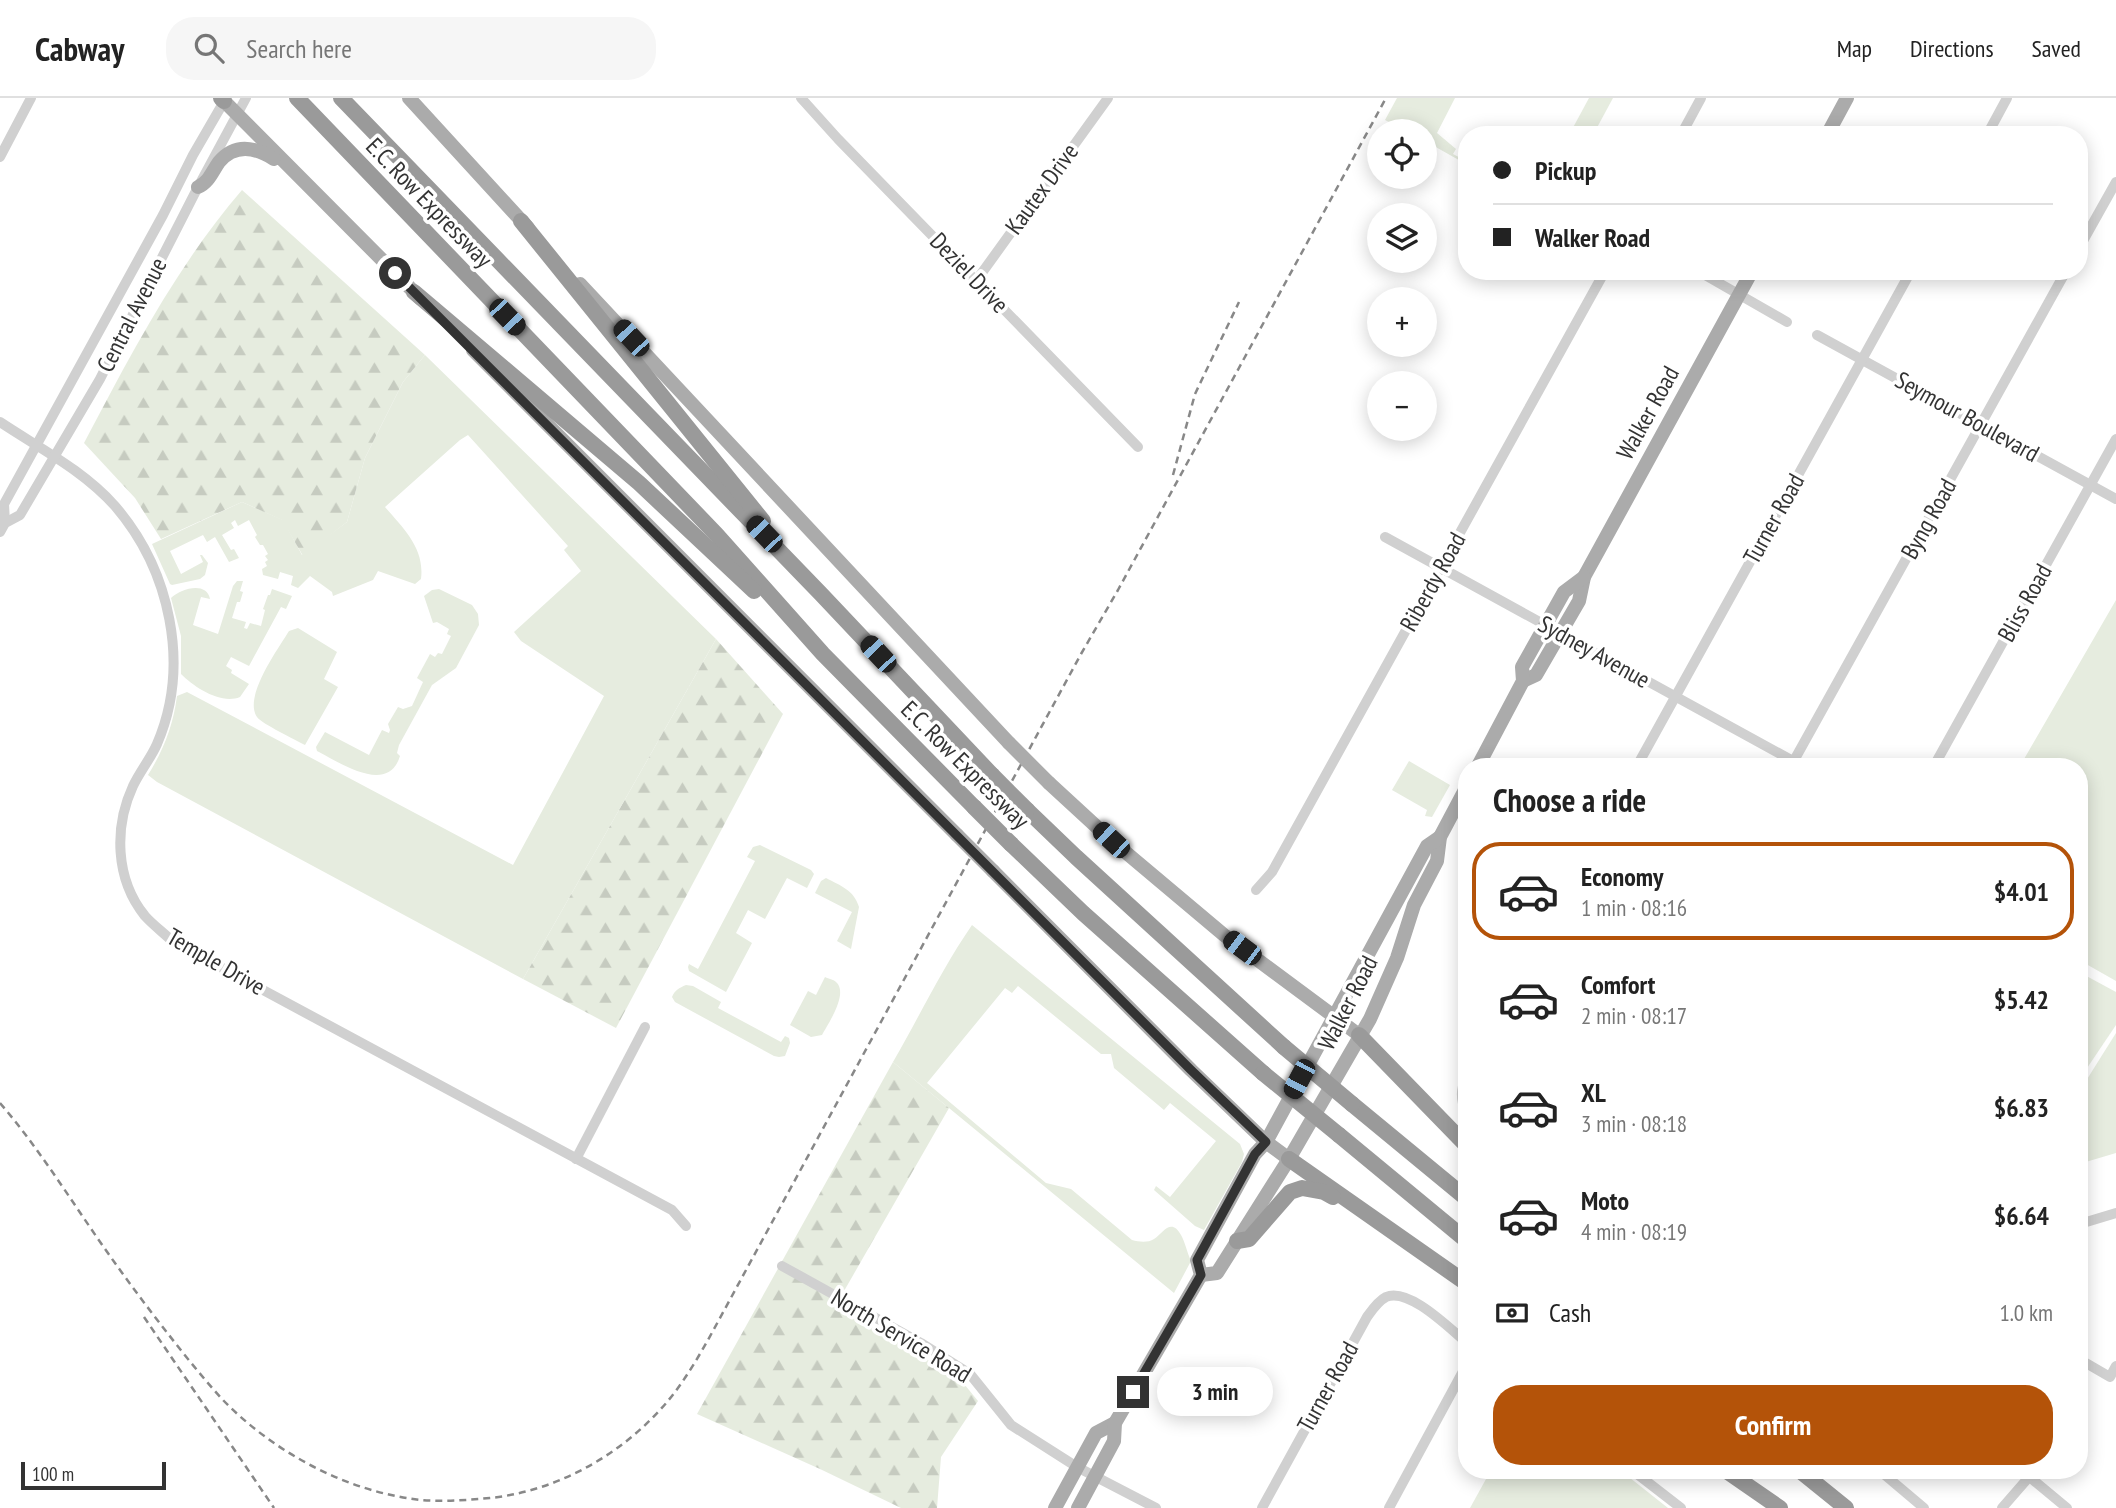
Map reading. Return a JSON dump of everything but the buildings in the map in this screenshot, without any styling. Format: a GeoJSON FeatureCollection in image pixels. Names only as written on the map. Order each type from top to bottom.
{"type":"FeatureCollection","features":[{"type":"Feature","properties":{"kind":"highway","name":"E.C. Row Expressway"},"geometry":{"type":"LineString","coordinates":[[297,98],[717,535],[823,654],[974,807],[1083,913],[1263,1073],[1458,1233]]}},
{"type":"Feature","properties":{"kind":"highway","name":"E.C. Row Expressway"},"geometry":{"type":"LineString","coordinates":[[341,98],[1027,810],[1284,1047],[1458,1191]]}},
{"type":"Feature","properties":{"kind":"highway"},"geometry":{"type":"LineString","coordinates":[[521,221],[821,594]]}},
{"type":"Feature","properties":{"kind":"highway"},"geometry":{"type":"LineString","coordinates":[[415,292],[639,483],[823,654]]}},
{"type":"Feature","properties":{"kind":"highway"},"geometry":{"type":"LineString","coordinates":[[1359,1035],[1458,1137]]}},
{"type":"Feature","properties":{"kind":"highway"},"geometry":{"type":"LineString","coordinates":[[1289,1159],[1458,1277]]}},
{"type":"Feature","properties":{"kind":"highway"},"geometry":{"type":"LineString","coordinates":[[1237,1241],[1249,1238],[1290,1192],[1302,1188],[1324,1192],[1382,1224]]}},
{"type":"Feature","properties":{"kind":"highway"},"geometry":{"type":"LineString","coordinates":[[1739,1479],[1783,1508]]}},
{"type":"Feature","properties":{"kind":"highway"},"geometry":{"type":"LineString","coordinates":[[1750,1479],[1783,1508]]}},
{"type":"Feature","properties":{"kind":"highway"},"geometry":{"type":"LineString","coordinates":[[1810,1479],[1846,1508]]}},
{"type":"Feature","properties":{"kind":"main road"},"geometry":{"type":"LineString","coordinates":[[409,98],[521,221],[1049,783],[1111,840],[1224,935],[1359,1035]]}},
{"type":"Feature","properties":{"kind":"main road"},"geometry":{"type":"LineString","coordinates":[[1832,126],[1847,98]]}},
{"type":"Feature","properties":{"kind":"main road"},"geometry":{"type":"LineString","coordinates":[[224,99],[1191,1070],[1266,1142],[1289,1159]]}},
{"type":"Feature","properties":{"kind":"main road"},"geometry":{"type":"LineString","coordinates":[[198,187],[205,184],[220,162],[240,148],[257,149],[300,178]]}},
{"type":"Feature","properties":{"kind":"main road","name":"Walker Road"},"geometry":{"type":"LineString","coordinates":[[1523,681],[1536,675],[1579,601],[1584,577],[1747,280]]}},
{"type":"Feature","properties":{"kind":"main road","name":"Walker Road"},"geometry":{"type":"LineString","coordinates":[[1482,758],[1523,681],[1522,667],[1564,592],[1584,577]]}},
{"type":"Feature","properties":{"kind":"main road","name":"Walker Road"},"geometry":{"type":"LineString","coordinates":[[1201,1275],[1217,1273],[1289,1159],[1370,1018],[1397,958],[1414,905],[1437,861],[1440,837],[1458,803]]}},
{"type":"Feature","properties":{"kind":"main road","name":"Walker Road"},"geometry":{"type":"LineString","coordinates":[[1078,1508],[1114,1441],[1115,1423],[1201,1275],[1197,1260],[1255,1154],[1266,1142],[1427,846],[1440,837]]}},
{"type":"Feature","properties":{"kind":"main road","name":"Walker Road"},"geometry":{"type":"LineString","coordinates":[[1055,1508],[1096,1433],[1115,1423]]}},
{"type":"Feature","properties":{"kind":"street"},"geometry":{"type":"LineString","coordinates":[[0,158],[31,98]]}},
{"type":"Feature","properties":{"kind":"street","name":"Central Avenue"},"geometry":{"type":"LineString","coordinates":[[3,528],[20,515],[100,379],[246,98]]}},
{"type":"Feature","properties":{"kind":"street","name":"Deziel Drive"},"geometry":{"type":"LineString","coordinates":[[800,98],[1138,447]]}},
{"type":"Feature","properties":{"kind":"street","name":"Kautex Drive"},"geometry":{"type":"LineString","coordinates":[[976,281],[1108,98]]}},
{"type":"Feature","properties":{"kind":"street"},"geometry":{"type":"LineString","coordinates":[[1686,126],[1701,98]]}},
{"type":"Feature","properties":{"kind":"street"},"geometry":{"type":"LineString","coordinates":[[1992,126],[2007,98]]}},
{"type":"Feature","properties":{"kind":"street","name":"Central Avenue"},"geometry":{"type":"LineString","coordinates":[[3,528],[4,504],[224,99]]}},
{"type":"Feature","properties":{"kind":"street"},"geometry":{"type":"LineString","coordinates":[[2088,232],[2116,182]]}},
{"type":"Feature","properties":{"kind":"street","name":"Riberdy Road"},"geometry":{"type":"LineString","coordinates":[[1256,890],[1272,872],[1600,280]]}},
{"type":"Feature","properties":{"kind":"street"},"geometry":{"type":"LineString","coordinates":[[1713,280],[1787,321]]}},
{"type":"Feature","properties":{"kind":"street","name":"Turner Road"},"geometry":{"type":"LineString","coordinates":[[1642,758],[1907,280]]}},
{"type":"Feature","properties":{"kind":"street","name":"Byng Road"},"geometry":{"type":"LineString","coordinates":[[1800,758],[2061,280]]}},
{"type":"Feature","properties":{"kind":"street","name":"Seymour Boulevard"},"geometry":{"type":"LineString","coordinates":[[1817,335],[2116,499]]}},
{"type":"Feature","properties":{"kind":"street"},"geometry":{"type":"LineString","coordinates":[[0,422],[36,445]]}},
{"type":"Feature","properties":{"kind":"street","name":"Bliss Road"},"geometry":{"type":"LineString","coordinates":[[1938,758],[2116,439]]}},
{"type":"Feature","properties":{"kind":"street","name":"Temple Drive"},"geometry":{"type":"LineString","coordinates":[[36,445],[87,478],[115,506],[136,534],[152,564],[169,616],[174,648],[168,709],[157,745],[133,787],[121,818],[120,856],[129,888],[145,915],[172,941],[672,1210],[686,1226]]}},
{"type":"Feature","properties":{"kind":"street","name":"Sydney Avenue"},"geometry":{"type":"LineString","coordinates":[[1385,537],[1784,758]]}},
{"type":"Feature","properties":{"kind":"street"},"geometry":{"type":"LineString","coordinates":[[576,1159],[645,1027]]}},
{"type":"Feature","properties":{"kind":"street"},"geometry":{"type":"LineString","coordinates":[[2088,1222],[2116,1213]]}},
{"type":"Feature","properties":{"kind":"street","name":"North Service Road"},"geometry":{"type":"LineString","coordinates":[[782,1266],[921,1343],[970,1374],[1011,1425],[1077,1467],[1156,1508]]}},
{"type":"Feature","properties":{"kind":"street","name":"Turner Road"},"geometry":{"type":"LineString","coordinates":[[1262,1508],[1367,1317],[1386,1297],[1398,1295],[1415,1301],[1458,1336]]}},
{"type":"Feature","properties":{"kind":"street"},"geometry":{"type":"LineString","coordinates":[[2088,1364],[2110,1377],[2116,1366]]}},
{"type":"Feature","properties":{"kind":"street"},"geometry":{"type":"LineString","coordinates":[[1389,1508],[1458,1381]]}},
{"type":"Feature","properties":{"kind":"street"},"geometry":{"type":"LineString","coordinates":[[1644,1479],[1681,1508]]}},
{"type":"Feature","properties":{"kind":"street"},"geometry":{"type":"LineString","coordinates":[[1890,1479],[1924,1508]]}},
{"type":"Feature","properties":{"kind":"street"},"geometry":{"type":"LineString","coordinates":[[2002,1508],[2021,1479]]}},
{"type":"Feature","properties":{"kind":"street"},"geometry":{"type":"LineString","coordinates":[[2032,1479],[2067,1508]]}},
{"type":"Feature","properties":{"kind":"green space"},"geometry":{"type":"Polygon","coordinates":[[[1397,98],[1455,98],[1437,133],[1437,119],[1386,119],[1397,98]]]}},
{"type":"Feature","properties":{"kind":"green space"},"geometry":{"type":"Polygon","coordinates":[[[1589,98],[1613,98],[1598,126],[1574,126],[1589,98]]]}},
{"type":"Feature","properties":{"kind":"green space"},"geometry":{"type":"Polygon","coordinates":[[[1437,133],[1456,149],[1453,154],[1458,160],[1437,148],[1437,133]]]}},
{"type":"Feature","properties":{"kind":"green space"},"geometry":{"type":"Polygon","coordinates":[[[242,190],[425,355],[403,382],[365,458],[347,522],[303,556],[282,520],[242,502],[161,539],[135,498],[84,443],[175,280],[242,190]]]}},
{"type":"Feature","properties":{"kind":"green space"},"geometry":{"type":"Polygon","coordinates":[[[425,355],[716,639],[523,979],[148,775],[167,737],[177,696],[187,692],[513,865],[604,696],[521,641],[514,632],[581,571],[564,550],[568,546],[468,435],[385,507],[411,539],[420,558],[421,579],[415,584],[378,571],[373,580],[333,596],[332,592],[310,576],[298,588],[291,585],[293,576],[280,572],[278,579],[263,575],[262,569],[267,566],[265,562],[268,560],[265,556],[268,554],[255,537],[257,535],[249,520],[238,526],[235,520],[231,523],[234,528],[222,535],[239,558],[229,562],[215,537],[207,542],[203,535],[170,551],[181,574],[203,562],[202,555],[208,563],[205,575],[200,579],[170,584],[152,544],[242,502],[283,520],[302,555],[347,522],[365,458],[403,382],[425,355]]]}},
{"type":"Feature","properties":{"kind":"green space"},"geometry":{"type":"Polygon","coordinates":[[[237,581],[243,581],[240,591],[243,592],[232,618],[246,622],[244,628],[247,629],[250,623],[261,626],[265,610],[263,609],[272,589],[292,596],[286,609],[281,607],[249,666],[231,657],[226,666],[232,670],[231,673],[249,684],[240,697],[225,699],[200,689],[181,674],[181,636],[171,598],[181,591],[193,588],[208,593],[210,599],[201,597],[193,625],[218,634],[237,581]]]}},
{"type":"Feature","properties":{"kind":"green space"},"geometry":{"type":"Polygon","coordinates":[[[439,589],[472,605],[478,614],[479,625],[456,668],[432,685],[399,745],[397,753],[400,756],[394,768],[385,774],[362,773],[317,751],[316,747],[325,732],[369,755],[382,730],[389,733],[388,724],[398,707],[403,709],[412,706],[423,682],[417,678],[430,654],[435,657],[438,653],[442,654],[451,636],[447,634],[449,629],[437,622],[433,623],[424,596],[439,589]]]}},
{"type":"Feature","properties":{"kind":"green space"},"geometry":{"type":"Polygon","coordinates":[[[2116,600],[2116,981],[2088,965],[2088,758],[2025,758],[2116,600]]]}},
{"type":"Feature","properties":{"kind":"green space"},"geometry":{"type":"Polygon","coordinates":[[[298,628],[337,652],[324,679],[338,687],[305,745],[260,720],[254,708],[258,686],[270,661],[289,631],[298,628]]]}},
{"type":"Feature","properties":{"kind":"green space"},"geometry":{"type":"Polygon","coordinates":[[[716,639],[783,714],[616,1028],[523,979],[716,639]]]}},
{"type":"Feature","properties":{"kind":"green space"},"geometry":{"type":"Polygon","coordinates":[[[1409,761],[1450,785],[1432,817],[1425,816],[1427,810],[1392,790],[1409,761]]]}},
{"type":"Feature","properties":{"kind":"green space"},"geometry":{"type":"Polygon","coordinates":[[[760,845],[811,870],[814,874],[807,888],[787,878],[765,919],[748,910],[736,933],[752,943],[726,992],[689,971],[688,967],[689,964],[698,969],[755,861],[747,857],[753,847],[760,845]]]}},
{"type":"Feature","properties":{"kind":"green space"},"geometry":{"type":"Polygon","coordinates":[[[826,878],[842,886],[857,901],[859,907],[851,949],[837,941],[852,912],[815,893],[821,881],[826,878]]]}},
{"type":"Feature","properties":{"kind":"green space"},"geometry":{"type":"Polygon","coordinates":[[[972,925],[1240,1144],[1244,1154],[1242,1162],[1204,1230],[1195,1226],[1154,1190],[1156,1186],[1170,1197],[1216,1141],[1170,1103],[1164,1110],[1114,1068],[1111,1054],[1101,1054],[1018,986],[1012,993],[1005,988],[927,1083],[1046,1183],[1071,1189],[1132,1240],[1149,1241],[1167,1228],[1174,1227],[1182,1238],[1191,1261],[1174,1293],[893,1062],[972,925]]]}},
{"type":"Feature","properties":{"kind":"green space"},"geometry":{"type":"Polygon","coordinates":[[[825,977],[835,981],[839,987],[839,1001],[822,1035],[811,1037],[790,1025],[808,991],[816,995],[825,977]]]}},
{"type":"Feature","properties":{"kind":"green space"},"geometry":{"type":"Polygon","coordinates":[[[2088,977],[2116,992],[2116,1025],[2088,1067],[2088,977]]]}},
{"type":"Feature","properties":{"kind":"green space"},"geometry":{"type":"Polygon","coordinates":[[[686,985],[693,986],[721,1002],[718,1008],[781,1042],[785,1036],[789,1038],[785,1056],[774,1056],[675,1002],[672,997],[674,993],[686,985]]]}},
{"type":"Feature","properties":{"kind":"green space"},"geometry":{"type":"Polygon","coordinates":[[[2116,1033],[2116,1153],[2088,1161],[2088,1078],[2116,1033]]]}},
{"type":"Feature","properties":{"kind":"green space"},"geometry":{"type":"Polygon","coordinates":[[[893,1062],[949,1108],[836,1305],[960,1379],[978,1401],[941,1457],[937,1508],[901,1508],[697,1414],[893,1062]]]}},
{"type":"Feature","properties":{"kind":"green space"},"geometry":{"type":"Polygon","coordinates":[[[1486,1479],[1631,1479],[1668,1508],[1470,1508],[1486,1479]]]}},
{"type":"Feature","properties":{"kind":"railway"},"geometry":{"type":"LineString","coordinates":[[0,1103],[38,1152],[104,1248],[193,1365],[242,1418],[288,1452],[339,1479],[366,1488],[393,1496],[438,1501],[515,1494],[564,1478],[610,1453],[650,1421],[667,1402],[708,1340],[1386,98]]}},
{"type":"Feature","properties":{"kind":"railway"},"geometry":{"type":"LineString","coordinates":[[1173,475],[1195,394],[1239,302]]}},
{"type":"Feature","properties":{"kind":"railway"},"geometry":{"type":"LineString","coordinates":[[144,1317],[274,1508]]}},
{"type":"Feature","properties":{"kind":"route"},"geometry":{"type":"LineString","coordinates":[[395,273],[1266,1142],[1255,1154],[1197,1260],[1201,1275],[1133,1392]]}}]}
